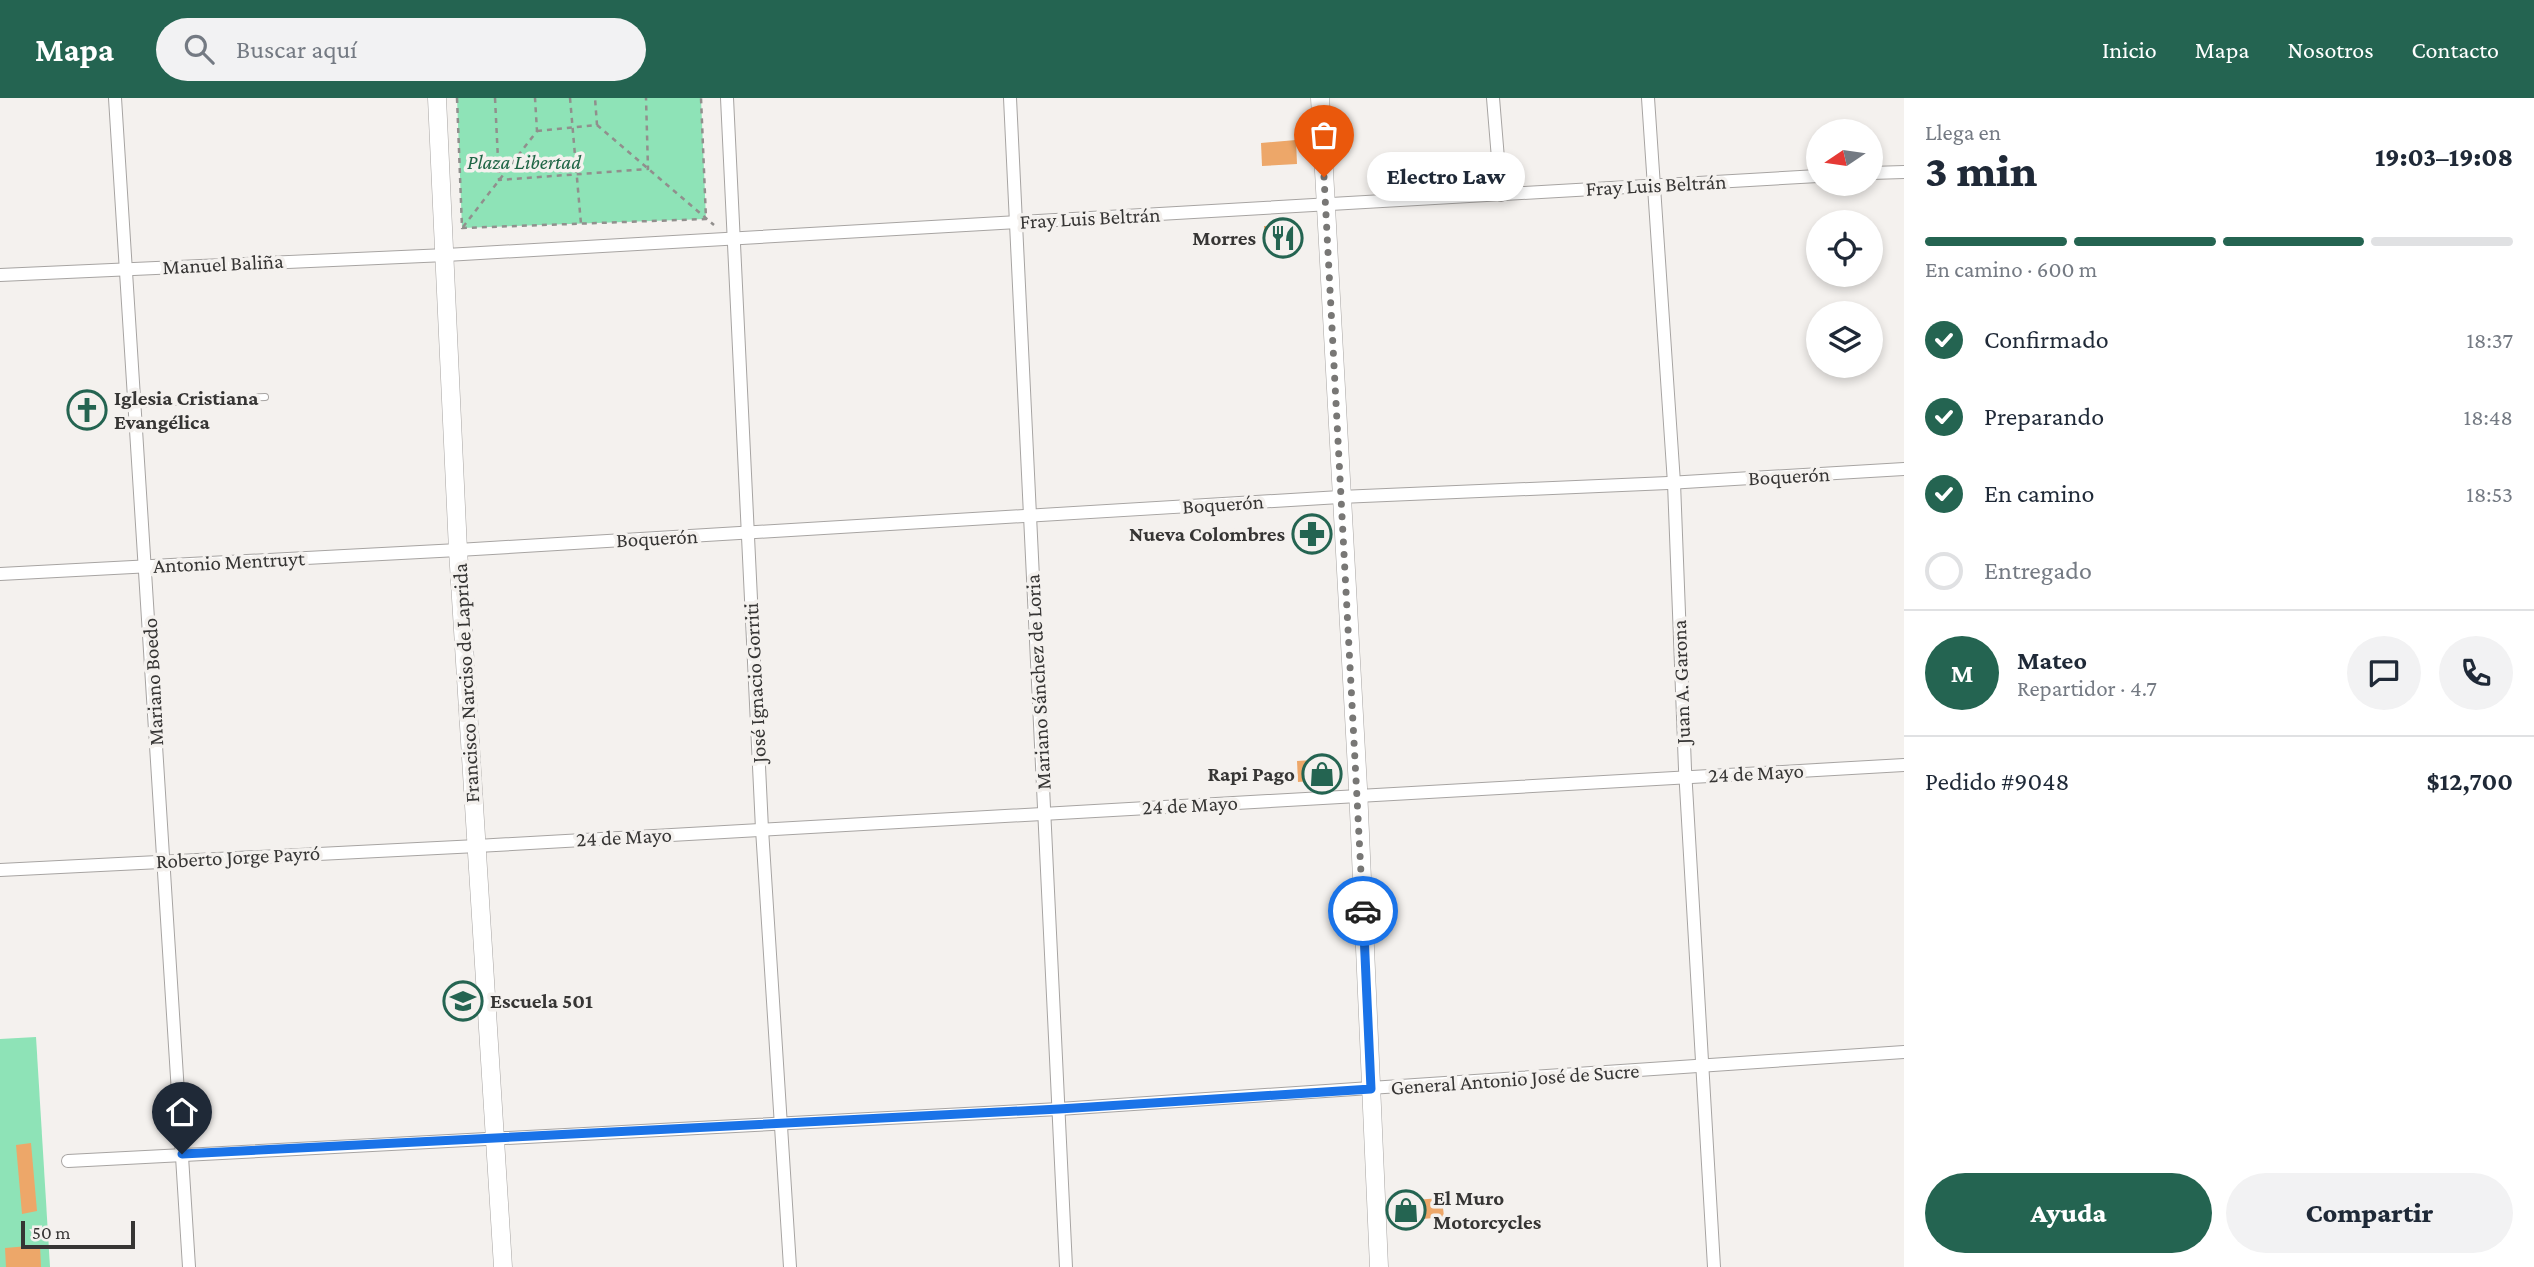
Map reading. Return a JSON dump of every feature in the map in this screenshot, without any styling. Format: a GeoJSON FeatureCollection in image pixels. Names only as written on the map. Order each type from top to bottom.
{"type":"FeatureCollection","features":[{"type":"Feature","properties":{"kind":"street","name":"Mariano Boedo"},"geometry":{"type":"LineString","coordinates":[[115,98],[189,1267]]}},
{"type":"Feature","properties":{"kind":"street","name":"Francisco Narciso de Laprida"},"geometry":{"type":"LineString","coordinates":[[437,98],[458,550],[503,1267]]}},
{"type":"Feature","properties":{"kind":"street","name":"José Ignacio Gorriti"},"geometry":{"type":"LineString","coordinates":[[727,98],[762,829],[790,1267]]}},
{"type":"Feature","properties":{"kind":"street","name":"Mariano Sánchez de Loria"},"geometry":{"type":"LineString","coordinates":[[1010,98],[1066,1267]]}},
{"type":"Feature","properties":{"kind":"street"},"geometry":{"type":"LineString","coordinates":[[1320,98],[1358,795],[1379,1267]]}},
{"type":"Feature","properties":{"kind":"street"},"geometry":{"type":"LineString","coordinates":[[1493,98],[1500,195]]}},
{"type":"Feature","properties":{"kind":"street","name":"Juan A. Garona"},"geometry":{"type":"LineString","coordinates":[[1648,98],[1674,483],[1685,778],[1714,1267]]}},
{"type":"Feature","properties":{"kind":"street"},"geometry":{"type":"LineString","coordinates":[[1883,173],[1904,172]]}},
{"type":"Feature","properties":{"kind":"street","name":"Fray Luis Beltrán"},"geometry":{"type":"LineString","coordinates":[[446,255],[1653,184],[1806,181]]}},
{"type":"Feature","properties":{"kind":"street","name":"Manuel Baliña"},"geometry":{"type":"LineString","coordinates":[[0,275],[446,255]]}},
{"type":"Feature","properties":{"kind":"street","name":"Boquerón"},"geometry":{"type":"LineString","coordinates":[[458,550],[1340,496],[1674,483],[1904,469]]}},
{"type":"Feature","properties":{"kind":"street","name":"Antonio Mentruyt"},"geometry":{"type":"LineString","coordinates":[[0,574],[458,550]]}},
{"type":"Feature","properties":{"kind":"street","name":"24 de Mayo"},"geometry":{"type":"LineString","coordinates":[[477,846],[1904,765]]}},
{"type":"Feature","properties":{"kind":"street","name":"Roberto Jorge Payró"},"geometry":{"type":"LineString","coordinates":[[0,870],[477,846]]}},
{"type":"Feature","properties":{"kind":"street","name":"General Antonio José de Sucre"},"geometry":{"type":"LineString","coordinates":[[68,1161],[1059,1109],[1904,1052]]}},
{"type":"Feature","properties":{"kind":"lane"},"geometry":{"type":"LineString","coordinates":[[135,404],[265,397]]}},
{"type":"Feature","properties":{"kind":"path"},"geometry":{"type":"LineString","coordinates":[[457,98],[462,228]]}},
{"type":"Feature","properties":{"kind":"path"},"geometry":{"type":"LineString","coordinates":[[495,98],[499,180]]}},
{"type":"Feature","properties":{"kind":"path"},"geometry":{"type":"LineString","coordinates":[[462,228],[537,131],[535,98]]}},
{"type":"Feature","properties":{"kind":"path"},"geometry":{"type":"LineString","coordinates":[[570,98],[581,224]]}},
{"type":"Feature","properties":{"kind":"path"},"geometry":{"type":"LineString","coordinates":[[595,98],[597,125],[706,219]]}},
{"type":"Feature","properties":{"kind":"path"},"geometry":{"type":"LineString","coordinates":[[646,98],[648,169]]}},
{"type":"Feature","properties":{"kind":"path"},"geometry":{"type":"LineString","coordinates":[[701,98],[706,219]]}},
{"type":"Feature","properties":{"kind":"path"},"geometry":{"type":"LineString","coordinates":[[537,131],[597,125]]}},
{"type":"Feature","properties":{"kind":"path"},"geometry":{"type":"LineString","coordinates":[[499,180],[648,169]]}},
{"type":"Feature","properties":{"kind":"path"},"geometry":{"type":"LineString","coordinates":[[462,228],[706,219]]}},
{"type":"Feature","properties":{"kind":"green space","name":"Plaza Libertad"},"geometry":{"type":"Polygon","coordinates":[[[457,98],[701,98],[706,219],[462,228],[457,98]]]}},
{"type":"Feature","properties":{"kind":"green space"},"geometry":{"type":"Polygon","coordinates":[[[36,1037],[50,1267],[0,1267],[0,1039],[36,1037]]]}},
{"type":"Feature","properties":{"kind":"building"},"geometry":{"type":"Polygon","coordinates":[[[1296,140],[1297,164],[1262,166],[1261,143],[1296,140]]]}},
{"type":"Feature","properties":{"kind":"building","name":"Morres"},"geometry":{"type":"Polygon","coordinates":[[[1291,225],[1300,233],[1301,243],[1265,245],[1264,226],[1291,225]]]}},
{"type":"Feature","properties":{"kind":"building"},"geometry":{"type":"Polygon","coordinates":[[[1327,759],[1328,774],[1322,780],[1298,782],[1297,761],[1327,759]]]}},
{"type":"Feature","properties":{"kind":"building"},"geometry":{"type":"Polygon","coordinates":[[[31,1143],[37,1211],[22,1214],[16,1145],[31,1143]]]}},
{"type":"Feature","properties":{"kind":"building"},"geometry":{"type":"Polygon","coordinates":[[[1442,1198],[1444,1217],[1401,1221],[1399,1201],[1442,1198]]]}},
{"type":"Feature","properties":{"kind":"building"},"geometry":{"type":"Polygon","coordinates":[[[40,1245],[41,1267],[6,1267],[5,1248],[40,1245]]]}},
{"type":"Feature","properties":{"kind":"way so far"},"geometry":{"type":"LineString","coordinates":[[1324,177],[1363,911]]}},
{"type":"Feature","properties":{"kind":"place","name":"Electro Law"},"geometry":{"type":"Point","coordinates":[1324,177]}},
{"type":"Feature","properties":{"kind":"place","name":"Morres"},"geometry":{"type":"Point","coordinates":[1283,238]}},
{"type":"Feature","properties":{"kind":"place","name":"Iglesia Cristiana Evangélica"},"geometry":{"type":"Point","coordinates":[87,410]}},
{"type":"Feature","properties":{"kind":"place","name":"Nueva Colombres"},"geometry":{"type":"Point","coordinates":[1312,534]}},
{"type":"Feature","properties":{"kind":"place","name":"Rapi Pago"},"geometry":{"type":"Point","coordinates":[1322,774]}},
{"type":"Feature","properties":{"kind":"place","name":"Escuela 501"},"geometry":{"type":"Point","coordinates":[463,1001]}},
{"type":"Feature","properties":{"kind":"place","name":"El Muro Motorcycles"},"geometry":{"type":"Point","coordinates":[1406,1210]}},
{"type":"Feature","properties":{"kind":"route"},"geometry":{"type":"LineString","coordinates":[[182,1154],[1059,1109],[1209,1097],[1371,1089],[1363,911]]}}]}
